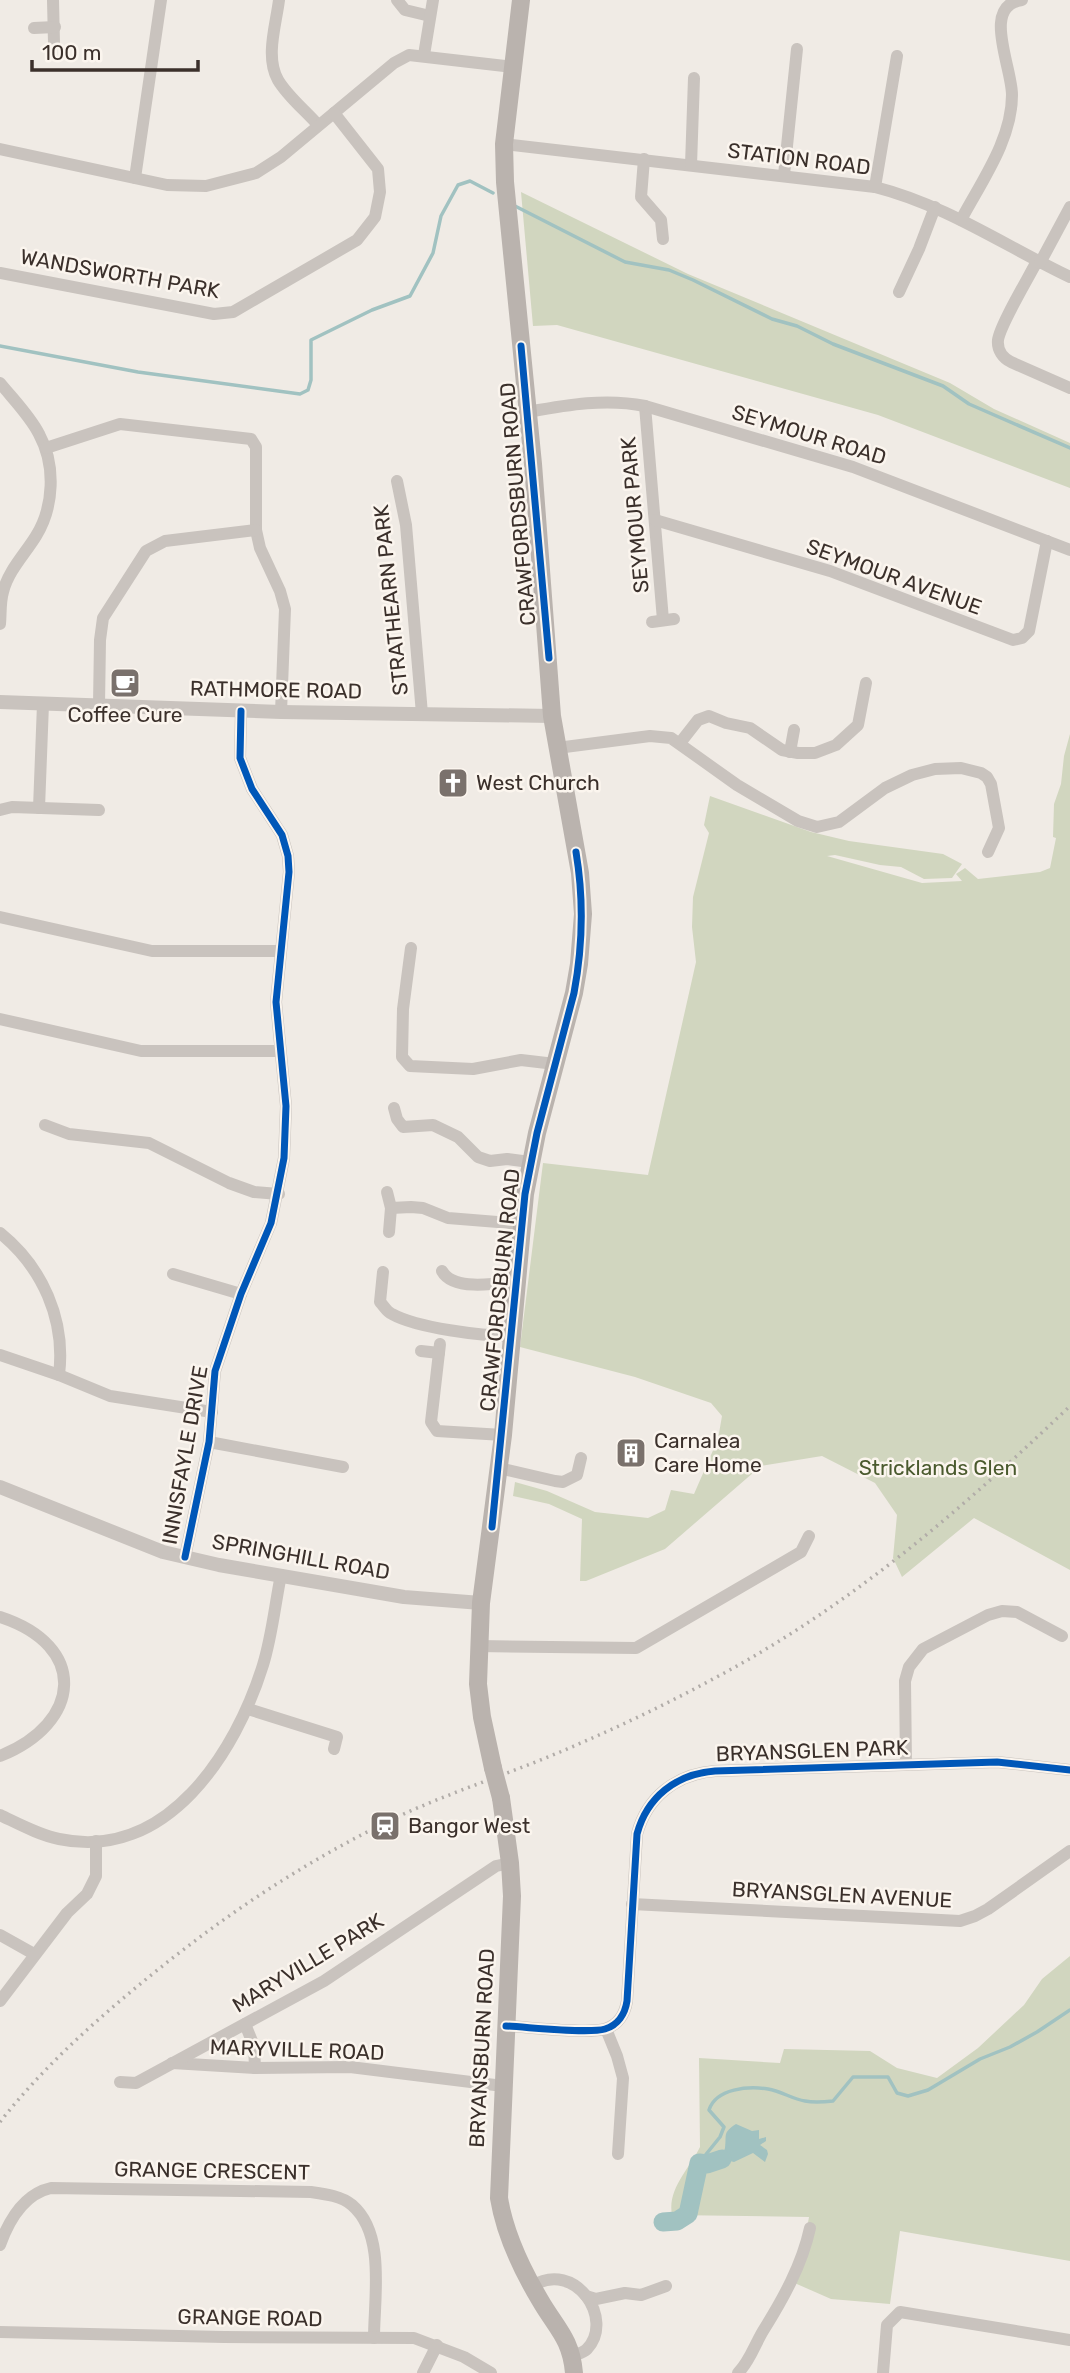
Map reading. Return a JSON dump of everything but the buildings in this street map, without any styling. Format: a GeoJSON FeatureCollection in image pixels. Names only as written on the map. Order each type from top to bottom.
{"type":"FeatureCollection","features":[{"type":"Feature","properties":{"kind":"main road","name":"CRAWFORDSBURN ROAD"},"geometry":{"type":"LineString","coordinates":[[494,1768],[478,1684],[481,1603],[503,1435],[521,1224],[530,1162],[574,993],[583,914],[580,873],[552,716],[548,644],[505,182],[504,144],[521,0]]}},
{"type":"Feature","properties":{"kind":"main road","name":"BRYANSBURN ROAD"},"geometry":{"type":"LineString","coordinates":[[494,1768],[510,1863],[512,1907],[499,2176],[501,2210],[511,2245],[552,2320],[566,2338],[573,2365]]}},
{"type":"Feature","properties":{"kind":"main road","name":"BRYANSBURN ROAD"},"geometry":{"type":"LineString","coordinates":[[552,2320],[562,2360],[562,2373]]}},
{"type":"Feature","properties":{"kind":"street"},"geometry":{"type":"LineString","coordinates":[[53,0],[54,43]]}},
{"type":"Feature","properties":{"kind":"street"},"geometry":{"type":"LineString","coordinates":[[135,178],[161,0]]}},
{"type":"Feature","properties":{"kind":"street"},"geometry":{"type":"LineString","coordinates":[[279,0],[272,51],[273,69],[279,82],[318,125]]}},
{"type":"Feature","properties":{"kind":"street"},"geometry":{"type":"LineString","coordinates":[[397,0],[404,10],[430,16]]}},
{"type":"Feature","properties":{"kind":"street"},"geometry":{"type":"LineString","coordinates":[[424,55],[433,0]]}},
{"type":"Feature","properties":{"kind":"street"},"geometry":{"type":"LineString","coordinates":[[961,220],[1001,144],[1008,124],[1012,102],[1011,79],[999,21],[1005,7],[1022,0]]}},
{"type":"Feature","properties":{"kind":"street"},"geometry":{"type":"LineString","coordinates":[[34,28],[55,27]]}},
{"type":"Feature","properties":{"kind":"street"},"geometry":{"type":"LineString","coordinates":[[784,175],[797,50]]}},
{"type":"Feature","properties":{"kind":"street"},"geometry":{"type":"LineString","coordinates":[[0,149],[167,185],[205,186],[256,173],[281,157],[394,62],[409,55],[513,67]]}},
{"type":"Feature","properties":{"kind":"street"},"geometry":{"type":"LineString","coordinates":[[876,187],[897,56]]}},
{"type":"Feature","properties":{"kind":"street"},"geometry":{"type":"LineString","coordinates":[[691,165],[694,78]]}},
{"type":"Feature","properties":{"kind":"street","name":"WANDSWORTH PARK"},"geometry":{"type":"LineString","coordinates":[[0,273],[214,314],[233,312],[357,240],[375,217],[380,192],[378,169],[334,113]]}},
{"type":"Feature","properties":{"kind":"street","name":"STATION ROAD"},"geometry":{"type":"LineString","coordinates":[[504,144],[876,187],[935,207],[1070,277]]}},
{"type":"Feature","properties":{"kind":"street"},"geometry":{"type":"LineString","coordinates":[[644,159],[642,197],[647,207],[661,220],[663,239]]}},
{"type":"Feature","properties":{"kind":"street"},"geometry":{"type":"LineString","coordinates":[[899,292],[935,207]]}},
{"type":"Feature","properties":{"kind":"street"},"geometry":{"type":"LineString","coordinates":[[1070,207],[1001,331],[999,348],[1003,357],[1011,362],[1070,388]]}},
{"type":"Feature","properties":{"kind":"street"},"geometry":{"type":"LineString","coordinates":[[0,383],[38,432],[46,448],[50,472],[49,504],[38,533],[8,577],[3,593],[0,624]]}},
{"type":"Feature","properties":{"kind":"street","name":"SEYMOUR ROAD"},"geometry":{"type":"LineString","coordinates":[[527,412],[591,402],[645,405],[853,467],[1070,550]]}},
{"type":"Feature","properties":{"kind":"street","name":"SEYMOUR PARK"},"geometry":{"type":"LineString","coordinates":[[645,405],[663,620]]}},
{"type":"Feature","properties":{"kind":"street"},"geometry":{"type":"LineString","coordinates":[[46,448],[120,424],[251,439],[256,447],[256,530],[260,548],[280,591],[285,609],[281,712]]}},
{"type":"Feature","properties":{"kind":"street","name":"STRATHEARN PARK"},"geometry":{"type":"LineString","coordinates":[[397,481],[406,525],[422,714]]}},
{"type":"Feature","properties":{"kind":"street","name":"SEYMOUR AVENUE"},"geometry":{"type":"LineString","coordinates":[[655,520],[830,571],[1013,640],[1022,638],[1028,631],[1047,541]]}},
{"type":"Feature","properties":{"kind":"street"},"geometry":{"type":"LineString","coordinates":[[99,705],[103,618],[146,551],[165,541],[256,530]]}},
{"type":"Feature","properties":{"kind":"street"},"geometry":{"type":"LineString","coordinates":[[680,743],[698,720],[709,716],[750,728],[775,747],[790,752],[820,751],[845,738],[860,722],[866,683]]}},
{"type":"Feature","properties":{"kind":"street","name":"RATHMORE ROAD"},"geometry":{"type":"LineString","coordinates":[[0,702],[241,711],[552,716]]}},
{"type":"Feature","properties":{"kind":"street"},"geometry":{"type":"LineString","coordinates":[[39,808],[43,704]]}},
{"type":"Feature","properties":{"kind":"street","name":"INNISFAYLE DRIVE"},"geometry":{"type":"LineString","coordinates":[[185,1557],[209,1442],[215,1371],[241,1294],[271,1223],[279,1194],[286,1132],[276,1002],[289,872],[288,856],[282,835],[252,789],[240,758],[241,711]]}},
{"type":"Feature","properties":{"kind":"street"},"geometry":{"type":"LineString","coordinates":[[790,752],[794,730]]}},
{"type":"Feature","properties":{"kind":"street"},"geometry":{"type":"LineString","coordinates":[[556,748],[650,736],[671,738],[737,785],[797,821],[817,827],[839,822],[885,788],[922,772],[948,768],[981,773],[988,777],[991,784],[999,828],[988,852]]}},
{"type":"Feature","properties":{"kind":"street"},"geometry":{"type":"LineString","coordinates":[[0,810],[12,807],[99,810]]}},
{"type":"Feature","properties":{"kind":"street"},"geometry":{"type":"LineString","coordinates":[[0,917],[152,951],[281,951]]}},
{"type":"Feature","properties":{"kind":"street"},"geometry":{"type":"LineString","coordinates":[[411,948],[403,1009],[402,1057],[405,1062],[410,1066],[473,1069],[521,1060],[555,1064]]}},
{"type":"Feature","properties":{"kind":"street"},"geometry":{"type":"LineString","coordinates":[[0,1019],[141,1051],[280,1051]]}},
{"type":"Feature","properties":{"kind":"street"},"geometry":{"type":"LineString","coordinates":[[394,1108],[398,1131],[433,1125],[458,1137],[478,1157],[490,1161],[507,1158],[530,1162]]}},
{"type":"Feature","properties":{"kind":"street"},"geometry":{"type":"LineString","coordinates":[[45,1125],[69,1134],[149,1143],[229,1183],[254,1192],[279,1194]]}},
{"type":"Feature","properties":{"kind":"street"},"geometry":{"type":"LineString","coordinates":[[387,1192],[391,1208],[389,1232]]}},
{"type":"Feature","properties":{"kind":"street"},"geometry":{"type":"LineString","coordinates":[[391,1208],[423,1208],[448,1218],[521,1224]]}},
{"type":"Feature","properties":{"kind":"street"},"geometry":{"type":"LineString","coordinates":[[0,1233],[17,1246],[36,1270],[47,1291],[58,1327],[61,1353],[59,1375]]}},
{"type":"Feature","properties":{"kind":"street"},"geometry":{"type":"LineString","coordinates":[[442,1271],[446,1278],[457,1283],[488,1285],[516,1282]]}},
{"type":"Feature","properties":{"kind":"street"},"geometry":{"type":"LineString","coordinates":[[383,1272],[380,1302],[390,1314],[432,1326],[483,1335],[511,1336]]}},
{"type":"Feature","properties":{"kind":"street"},"geometry":{"type":"LineString","coordinates":[[173,1274],[241,1294]]}},
{"type":"Feature","properties":{"kind":"street"},"geometry":{"type":"LineString","coordinates":[[421,1351],[440,1348],[431,1422],[437,1431],[503,1435]]}},
{"type":"Feature","properties":{"kind":"street"},"geometry":{"type":"LineString","coordinates":[[0,1355],[110,1396],[212,1412]]}},
{"type":"Feature","properties":{"kind":"street"},"geometry":{"type":"LineString","coordinates":[[209,1442],[343,1467]]}},
{"type":"Feature","properties":{"kind":"street"},"geometry":{"type":"LineString","coordinates":[[499,1468],[563,1482],[577,1475],[581,1458]]}},
{"type":"Feature","properties":{"kind":"street","name":"SPRINGHILL ROAD"},"geometry":{"type":"LineString","coordinates":[[0,1487],[163,1552],[404,1597],[481,1603]]}},
{"type":"Feature","properties":{"kind":"street"},"geometry":{"type":"LineString","coordinates":[[478,1646],[636,1648],[801,1552],[809,1536]]}},
{"type":"Feature","properties":{"kind":"street"},"geometry":{"type":"LineString","coordinates":[[0,1815],[59,1839],[96,1841],[121,1838],[151,1826],[174,1811],[200,1785],[248,1709],[264,1662],[281,1575]]}},
{"type":"Feature","properties":{"kind":"street"},"geometry":{"type":"LineString","coordinates":[[906,1765],[905,1681],[909,1667],[923,1649],[988,1615],[1002,1611],[1017,1612],[1062,1636]]}},
{"type":"Feature","properties":{"kind":"street"},"geometry":{"type":"LineString","coordinates":[[0,1616],[38,1634],[55,1655],[63,1673],[60,1703],[47,1727],[34,1739],[0,1756]]}},
{"type":"Feature","properties":{"kind":"street"},"geometry":{"type":"LineString","coordinates":[[248,1709],[337,1737],[334,1749]]}},
{"type":"Feature","properties":{"kind":"street","name":"BRYANSGLEN PARK"},"geometry":{"type":"LineString","coordinates":[[606,2029],[621,2018],[626,2007],[635,1843],[639,1826],[654,1800],[677,1781],[695,1774],[715,1771],[997,1762],[1070,1770]]}},
{"type":"Feature","properties":{"kind":"street"},"geometry":{"type":"LineString","coordinates":[[0,2001],[34,1954],[87,1894],[96,1876],[96,1841]]}},
{"type":"Feature","properties":{"kind":"street","name":"BRYANSGLEN AVENUE"},"geometry":{"type":"LineString","coordinates":[[632,1904],[960,1921],[988,1909],[1070,1851]]}},
{"type":"Feature","properties":{"kind":"street","name":"MARYVILLE PARK"},"geometry":{"type":"LineString","coordinates":[[120,2082],[136,2083],[246,2024],[324,1980],[496,1866],[510,1863]]}},
{"type":"Feature","properties":{"kind":"street"},"geometry":{"type":"LineString","coordinates":[[0,1935],[34,1954]]}},
{"type":"Feature","properties":{"kind":"street"},"geometry":{"type":"LineString","coordinates":[[246,2024],[254,2046],[255,2068]]}},
{"type":"Feature","properties":{"kind":"street"},"geometry":{"type":"LineString","coordinates":[[506,2026],[596,2031],[606,2029],[623,2078],[618,2154]]}},
{"type":"Feature","properties":{"kind":"street","name":"MARYVILLE ROAD"},"geometry":{"type":"LineString","coordinates":[[172,2063],[255,2068],[350,2067],[503,2086]]}},
{"type":"Feature","properties":{"kind":"street","name":"GRANGE CRESCENT"},"geometry":{"type":"LineString","coordinates":[[0,2245],[11,2221],[29,2197],[51,2188],[311,2192],[331,2195],[352,2204],[366,2221],[374,2243],[374,2338]]}},
{"type":"Feature","properties":{"kind":"street"},"geometry":{"type":"LineString","coordinates":[[738,2373],[750,2358],[784,2297],[810,2228]]}},
{"type":"Feature","properties":{"kind":"street"},"geometry":{"type":"LineString","coordinates":[[532,2286],[548,2278],[573,2283],[586,2297],[595,2319]]}},
{"type":"Feature","properties":{"kind":"street"},"geometry":{"type":"LineString","coordinates":[[586,2297],[608,2298],[625,2293],[641,2295],[666,2286]]}},
{"type":"Feature","properties":{"kind":"street"},"geometry":{"type":"LineString","coordinates":[[573,2365],[590,2345],[595,2332],[598,2308],[608,2298]]}},
{"type":"Feature","properties":{"kind":"street"},"geometry":{"type":"LineString","coordinates":[[883,2373],[887,2325],[900,2312],[1070,2340]]}},
{"type":"Feature","properties":{"kind":"street","name":"GRANGE ROAD"},"geometry":{"type":"LineString","coordinates":[[0,2332],[414,2338],[437,2345],[491,2373]]}},
{"type":"Feature","properties":{"kind":"street"},"geometry":{"type":"LineString","coordinates":[[423,2373],[437,2345]]}},
{"type":"Feature","properties":{"kind":"green space"},"geometry":{"type":"Polygon","coordinates":[[[521,192],[688,274],[950,383],[994,409],[1070,443],[1070,488],[878,415],[557,325],[533,326],[521,192]]]}},
{"type":"Feature","properties":{"kind":"green space","name":"Stricklands Glen"},"geometry":{"type":"Polygon","coordinates":[[[1070,734],[1070,1570],[974,1518],[902,1577],[893,1558],[897,1515],[875,1483],[822,1456],[761,1466],[665,1549],[586,1581],[580,1581],[582,1519],[549,1504],[513,1496],[515,1482],[547,1491],[595,1512],[648,1518],[665,1510],[671,1490],[694,1494],[718,1439],[722,1416],[711,1403],[635,1377],[520,1347],[543,1163],[648,1175],[696,962],[692,927],[693,897],[709,833],[704,825],[710,796],[811,832],[849,841],[943,854],[962,864],[952,878],[924,879],[901,867],[835,855],[827,856],[922,883],[962,881],[956,874],[965,868],[978,879],[1040,872],[1050,868],[1056,838],[1053,837],[1054,804],[1061,784],[1070,734]]]}},
{"type":"Feature","properties":{"kind":"green space"},"geometry":{"type":"Polygon","coordinates":[[[1070,1956],[1070,2261],[900,2231],[890,2304],[831,2299],[790,2281],[809,2217],[672,2215],[671,2205],[676,2188],[700,2147],[699,2058],[780,2063],[784,2049],[870,2051],[897,2068],[937,2078],[978,2048],[1024,2005],[1042,1979],[1070,1956]]]}},
{"type":"Feature","properties":{"kind":"water"},"geometry":{"type":"Polygon","coordinates":[[[736,2124],[752,2131],[759,2130],[759,2139],[766,2137],[766,2141],[760,2145],[767,2150],[765,2162],[753,2153],[734,2162],[722,2159],[727,2132],[736,2124]]]}},
{"type":"Feature","properties":{"kind":"waterway"},"geometry":{"type":"LineString","coordinates":[[0,346],[138,372],[300,394],[308,390],[311,380],[311,340],[372,310],[410,296],[433,253],[441,216],[458,185],[470,181],[493,193]]}},
{"type":"Feature","properties":{"kind":"waterway"},"geometry":{"type":"LineString","coordinates":[[513,205],[625,262],[669,270],[693,280],[772,319],[797,326],[833,344],[943,386],[969,404],[1070,448]]}},
{"type":"Feature","properties":{"kind":"waterway"},"geometry":{"type":"LineString","coordinates":[[699,2163],[720,2137],[724,2127],[709,2110],[718,2097],[726,2093],[760,2088],[805,2101],[827,2102],[833,2101],[853,2077],[888,2077],[897,2093],[908,2096],[928,2090],[980,2059],[1010,2047],[1070,2010]]}},
{"type":"Feature","properties":{"kind":"waterway"},"geometry":{"type":"LineString","coordinates":[[663,2222],[677,2221],[688,2214],[699,2163],[707,2164],[722,2159]]}},
{"type":"Feature","properties":{"kind":"railway"},"geometry":{"type":"LineString","coordinates":[[0,2122],[34,2082],[90,2027],[180,1952],[273,1886],[339,1847],[408,1812],[541,1760],[618,1726],[763,1651],[811,1621],[901,1555],[987,1483],[1070,1406]]}},
{"type":"Feature","properties":{"kind":"cycle path"},"geometry":{"type":"LineString","coordinates":[[521,346],[549,658]]}},
{"type":"Feature","properties":{"kind":"cycle path"},"geometry":{"type":"LineString","coordinates":[[185,1557],[209,1442],[215,1371],[241,1294],[271,1223],[284,1158],[286,1106],[276,1002],[289,872],[288,856],[282,835],[252,789],[240,758],[241,711]]}},
{"type":"Feature","properties":{"kind":"cycle path"},"geometry":{"type":"LineString","coordinates":[[492,1527],[525,1194],[537,1133],[574,993],[579,957],[581,905],[576,852]]}},
{"type":"Feature","properties":{"kind":"cycle path"},"geometry":{"type":"LineString","coordinates":[[506,2026],[597,2030],[614,2025],[620,2018],[627,2001],[637,1834],[648,1809],[676,1782],[715,1771],[997,1762],[1070,1770]]}},
{"type":"Feature","properties":{"kind":"place","name":"Coffee Cure"},"geometry":{"type":"Point","coordinates":[125,683]}},
{"type":"Feature","properties":{"kind":"place","name":"West Church"},"geometry":{"type":"Point","coordinates":[453,783]}},
{"type":"Feature","properties":{"kind":"place","name":"Carnalea Care Home"},"geometry":{"type":"Point","coordinates":[631,1453]}},
{"type":"Feature","properties":{"kind":"place","name":"Bangor West"},"geometry":{"type":"Point","coordinates":[385,1826]}}]}
